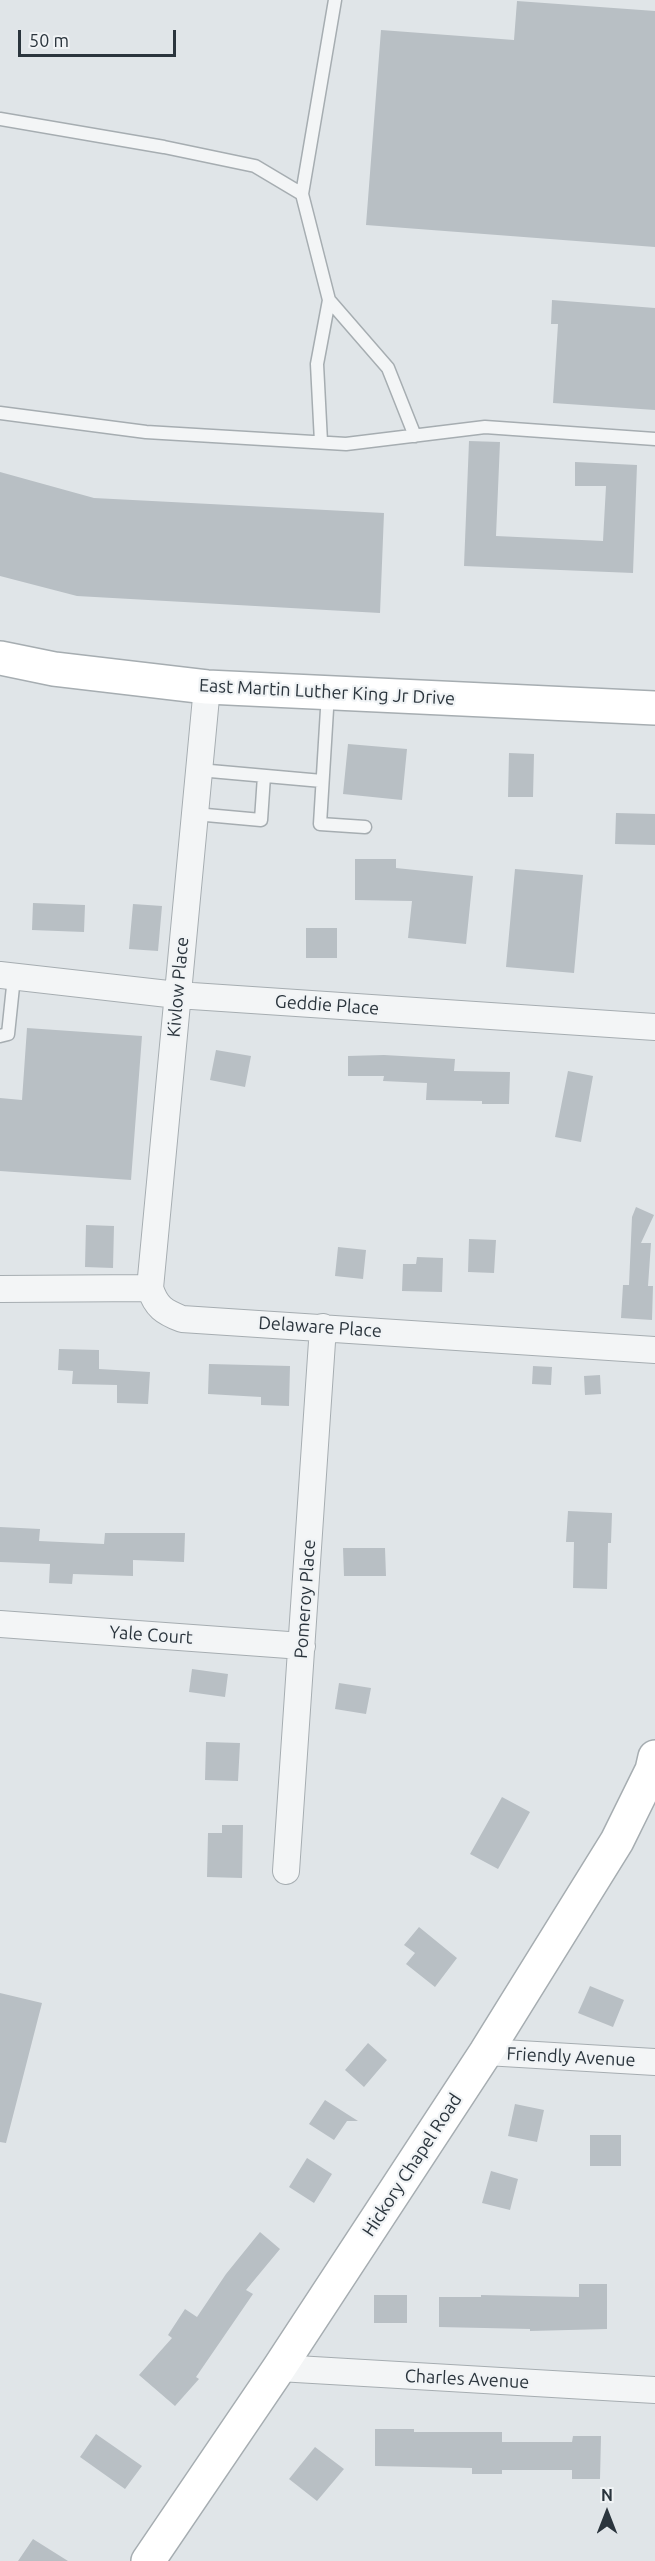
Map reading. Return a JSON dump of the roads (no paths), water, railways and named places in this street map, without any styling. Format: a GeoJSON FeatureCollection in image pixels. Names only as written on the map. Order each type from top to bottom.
{"type":"FeatureCollection","features":[{"type":"Feature","properties":{"kind":"street","name":"East Martin Luther King Jr Drive"},"geometry":{"type":"LineString","coordinates":[[0,658],[54,669],[207,687],[655,708]]}},
{"type":"Feature","properties":{"kind":"street","name":"Kivlow Place"},"geometry":{"type":"LineString","coordinates":[[150,1288],[207,687]]}},
{"type":"Feature","properties":{"kind":"street","name":"Geddie Place"},"geometry":{"type":"LineString","coordinates":[[7,976],[177,995],[655,1027]]}},
{"type":"Feature","properties":{"kind":"street"},"geometry":{"type":"LineString","coordinates":[[0,1289],[150,1288]]}},
{"type":"Feature","properties":{"kind":"street","name":"Delaware Place"},"geometry":{"type":"LineString","coordinates":[[150,1288],[154,1301],[163,1312],[182,1319],[655,1350]]}},
{"type":"Feature","properties":{"kind":"street","name":"Pomeroy Place"},"geometry":{"type":"LineString","coordinates":[[286,1871],[323,1327]]}},
{"type":"Feature","properties":{"kind":"street","name":"Yale Court"},"geometry":{"type":"LineString","coordinates":[[0,1624],[302,1646]]}},
{"type":"Feature","properties":{"kind":"street","name":"Hickory Chapel Road"},"geometry":{"type":"LineString","coordinates":[[148,2561],[279,2368],[486,2052],[617,1841],[652,1770],[655,1757]]}},
{"type":"Feature","properties":{"kind":"street","name":"Friendly Avenue"},"geometry":{"type":"LineString","coordinates":[[486,2052],[655,2062]]}},
{"type":"Feature","properties":{"kind":"street","name":"Charles Avenue"},"geometry":{"type":"LineString","coordinates":[[279,2368],[655,2390]]}},
{"type":"Feature","properties":{"kind":"lane"},"geometry":{"type":"LineString","coordinates":[[335,0],[302,194],[330,300],[388,368],[415,436]]}},
{"type":"Feature","properties":{"kind":"lane"},"geometry":{"type":"LineString","coordinates":[[0,119],[164,147],[255,166],[302,194]]}},
{"type":"Feature","properties":{"kind":"lane"},"geometry":{"type":"LineString","coordinates":[[321,442],[317,364],[330,300]]}},
{"type":"Feature","properties":{"kind":"lane"},"geometry":{"type":"LineString","coordinates":[[0,413],[146,432],[346,444],[485,427],[655,439]]}},
{"type":"Feature","properties":{"kind":"lane"},"geometry":{"type":"LineString","coordinates":[[328,692],[320,824],[365,827]]}},
{"type":"Feature","properties":{"kind":"lane"},"geometry":{"type":"LineString","coordinates":[[199,770],[322,782]]}},
{"type":"Feature","properties":{"kind":"lane"},"geometry":{"type":"LineString","coordinates":[[195,814],[261,820],[264,776]]}},
{"type":"Feature","properties":{"kind":"lane"},"geometry":{"type":"LineString","coordinates":[[0,1036],[8,1034],[7,976]]}}]}
